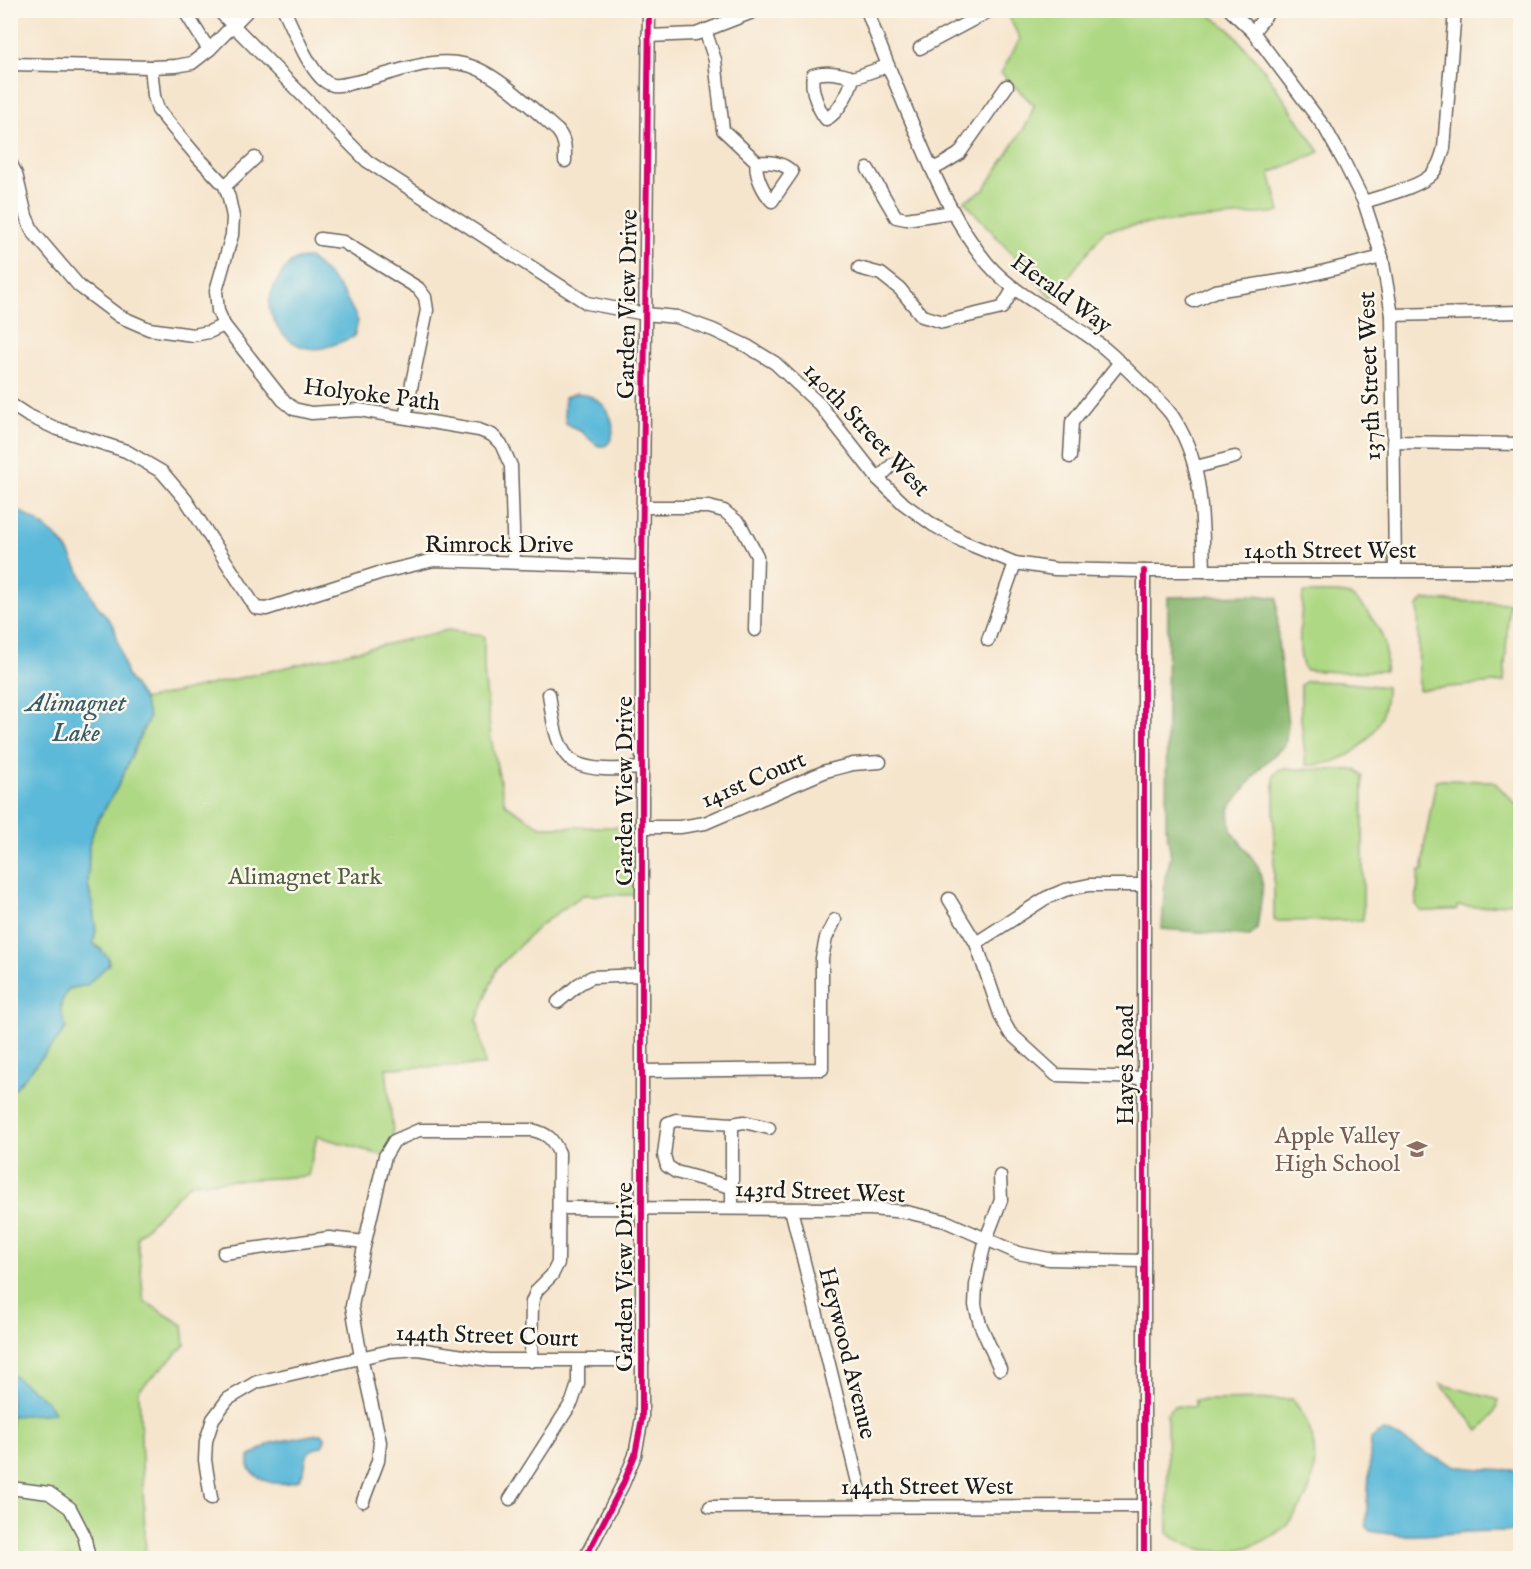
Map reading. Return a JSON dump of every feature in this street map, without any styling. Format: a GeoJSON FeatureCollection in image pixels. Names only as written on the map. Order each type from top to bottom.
{"type":"FeatureCollection","features":[{"type":"Feature","properties":{"kind":"street"},"geometry":{"type":"LineString","coordinates":[[184,10],[210,49]]}},
{"type":"Feature","properties":{"kind":"street","name":"140th Street West"},"geometry":{"type":"LineString","coordinates":[[218,10],[367,161],[587,303],[645,314],[677,317],[713,330],[747,346],[775,363],[820,405],[878,479],[904,504],[933,525],[964,542],[1015,563],[1055,569],[1144,572],[1521,571]]}},
{"type":"Feature","properties":{"kind":"street"},"geometry":{"type":"LineString","coordinates":[[10,64],[151,67],[192,63],[210,49],[248,10]]}},
{"type":"Feature","properties":{"kind":"street"},"geometry":{"type":"LineString","coordinates":[[284,10],[311,65],[322,80],[331,85],[366,80],[434,63],[452,62],[469,65],[498,80],[558,131],[565,145],[565,161]]}},
{"type":"Feature","properties":{"kind":"street","name":"Garden View Drive"},"geometry":{"type":"LineString","coordinates":[[585,1558],[623,1484],[634,1455],[642,1418],[642,507],[649,10]]}},
{"type":"Feature","properties":{"kind":"street"},"geometry":{"type":"LineString","coordinates":[[648,36],[696,33],[758,10]]}},
{"type":"Feature","properties":{"kind":"street","name":"Herald Way"},"geometry":{"type":"LineString","coordinates":[[867,10],[887,66],[932,169],[971,243],[991,267],[1014,288],[1087,334],[1120,362],[1170,412],[1186,440],[1196,467],[1202,499],[1204,571]]}},
{"type":"Feature","properties":{"kind":"street"},"geometry":{"type":"LineString","coordinates":[[921,48],[991,10]]}},
{"type":"Feature","properties":{"kind":"street","name":"137th Street West"},"geometry":{"type":"LineString","coordinates":[[1230,10],[1253,32],[1325,128],[1364,202],[1382,257],[1392,315],[1395,571]]}},
{"type":"Feature","properties":{"kind":"street"},"geometry":{"type":"LineString","coordinates":[[1253,32],[1270,10]]}},
{"type":"Feature","properties":{"kind":"street"},"geometry":{"type":"LineString","coordinates":[[1364,202],[1421,183],[1440,164],[1444,148],[1455,10]]}},
{"type":"Feature","properties":{"kind":"street"},"geometry":{"type":"LineString","coordinates":[[705,30],[715,60],[723,130],[757,162]]}},
{"type":"Feature","properties":{"kind":"street"},"geometry":{"type":"LineString","coordinates":[[853,78],[887,66]]}},
{"type":"Feature","properties":{"kind":"street","name":"Holyoke Path"},"geometry":{"type":"LineString","coordinates":[[151,67],[158,110],[225,186],[230,198],[233,217],[232,236],[216,291],[218,311],[224,325],[283,400],[294,409],[311,413],[359,410],[479,430],[492,435],[501,444],[511,466],[514,562]]}},
{"type":"Feature","properties":{"kind":"street"},"geometry":{"type":"LineString","coordinates":[[932,169],[959,154],[1006,86]]}},
{"type":"Feature","properties":{"kind":"street"},"geometry":{"type":"LineString","coordinates":[[225,186],[255,158]]}},
{"type":"Feature","properties":{"kind":"street"},"geometry":{"type":"LineString","coordinates":[[10,162],[16,174],[26,216],[33,232],[79,286],[119,316],[149,329],[193,335],[224,325]]}},
{"type":"Feature","properties":{"kind":"street"},"geometry":{"type":"LineString","coordinates":[[868,169],[896,217],[906,219],[953,212]]}},
{"type":"Feature","properties":{"kind":"street"},"geometry":{"type":"LineString","coordinates":[[320,239],[344,242],[418,288],[425,297],[427,310],[405,417]]}},
{"type":"Feature","properties":{"kind":"street"},"geometry":{"type":"LineString","coordinates":[[1194,302],[1215,291],[1293,279],[1382,257]]}},
{"type":"Feature","properties":{"kind":"street"},"geometry":{"type":"LineString","coordinates":[[859,268],[881,274],[900,289],[922,316],[943,322],[1002,308],[1014,288]]}},
{"type":"Feature","properties":{"kind":"street"},"geometry":{"type":"LineString","coordinates":[[1392,315],[1521,312]]}},
{"type":"Feature","properties":{"kind":"street"},"geometry":{"type":"LineString","coordinates":[[1070,457],[1072,423],[1120,362]]}},
{"type":"Feature","properties":{"kind":"street","name":"Rimrock Drive"},"geometry":{"type":"LineString","coordinates":[[10,404],[55,428],[126,451],[162,472],[186,500],[256,608],[267,609],[379,573],[434,560],[642,567]]}},
{"type":"Feature","properties":{"kind":"street"},"geometry":{"type":"LineString","coordinates":[[1394,442],[1521,444]]}},
{"type":"Feature","properties":{"kind":"street"},"geometry":{"type":"LineString","coordinates":[[1196,467],[1235,457]]}},
{"type":"Feature","properties":{"kind":"street"},"geometry":{"type":"LineString","coordinates":[[878,479],[893,464]]}},
{"type":"Feature","properties":{"kind":"street"},"geometry":{"type":"LineString","coordinates":[[642,507],[709,507],[724,511],[740,524],[757,556],[755,630]]}},
{"type":"Feature","properties":{"kind":"street"},"geometry":{"type":"LineString","coordinates":[[988,640],[1015,563]]}},
{"type":"Feature","properties":{"kind":"street","name":"Hayes Road"},"geometry":{"type":"LineString","coordinates":[[1144,572],[1144,1558]]}},
{"type":"Feature","properties":{"kind":"street"},"geometry":{"type":"LineString","coordinates":[[549,694],[552,723],[563,750],[573,762],[587,767],[642,768]]}},
{"type":"Feature","properties":{"kind":"street","name":"141st Court"},"geometry":{"type":"LineString","coordinates":[[642,827],[680,827],[705,823],[826,771],[853,764],[880,762]]}},
{"type":"Feature","properties":{"kind":"street"},"geometry":{"type":"LineString","coordinates":[[976,943],[1046,898],[1065,890],[1089,885],[1144,885]]}},
{"type":"Feature","properties":{"kind":"street"},"geometry":{"type":"LineString","coordinates":[[949,900],[976,943],[1001,1017],[1010,1033],[1056,1075],[1143,1078]]}},
{"type":"Feature","properties":{"kind":"street"},"geometry":{"type":"LineString","coordinates":[[642,1071],[822,1069],[822,958],[826,938],[835,920]]}},
{"type":"Feature","properties":{"kind":"street"},"geometry":{"type":"LineString","coordinates":[[558,1002],[579,984],[592,977],[642,975]]}},
{"type":"Feature","properties":{"kind":"street"},"geometry":{"type":"LineString","coordinates":[[731,1187],[676,1172],[667,1166],[664,1155],[668,1123],[676,1120],[732,1124],[744,1122],[769,1128]]}},
{"type":"Feature","properties":{"kind":"street"},"geometry":{"type":"LineString","coordinates":[[732,1124],[732,1208]]}},
{"type":"Feature","properties":{"kind":"street"},"geometry":{"type":"LineString","coordinates":[[363,1501],[378,1461],[380,1442],[352,1306],[384,1156],[394,1141],[419,1130],[532,1130],[544,1133],[553,1142],[559,1153],[558,1263],[552,1275],[537,1290],[532,1302],[531,1361]]}},
{"type":"Feature","properties":{"kind":"street"},"geometry":{"type":"LineString","coordinates":[[1000,1176],[1001,1200],[986,1239],[976,1285],[975,1305],[980,1324],[1000,1369]]}},
{"type":"Feature","properties":{"kind":"street","name":"143rd Street West"},"geometry":{"type":"LineString","coordinates":[[560,1208],[871,1209],[906,1212],[945,1221],[1018,1253],[1048,1259],[1144,1261]]}},
{"type":"Feature","properties":{"kind":"street","name":"Heywood Avenue"},"geometry":{"type":"LineString","coordinates":[[791,1209],[864,1507]]}},
{"type":"Feature","properties":{"kind":"street"},"geometry":{"type":"LineString","coordinates":[[224,1253],[329,1238],[365,1242]]}},
{"type":"Feature","properties":{"kind":"street","name":"144th Street Court"},"geometry":{"type":"LineString","coordinates":[[211,1498],[205,1460],[206,1441],[213,1419],[228,1399],[257,1382],[390,1351],[418,1349],[489,1360],[643,1360]]}},
{"type":"Feature","properties":{"kind":"street"},"geometry":{"type":"LineString","coordinates":[[510,1499],[572,1401],[578,1384],[579,1361]]}},
{"type":"Feature","properties":{"kind":"street"},"geometry":{"type":"LineString","coordinates":[[10,1488],[49,1493],[70,1508],[84,1535],[89,1558]]}},
{"type":"Feature","properties":{"kind":"street","name":"144th Street West"},"geometry":{"type":"LineString","coordinates":[[710,1507],[1144,1506]]}},
{"type":"Feature","properties":{"kind":"green space"},"geometry":{"type":"Polygon","coordinates":[[[1006,11],[1205,11],[1230,30],[1264,70],[1320,152],[1270,173],[1280,212],[1145,224],[1105,230],[1052,298],[964,201],[984,190],[1028,122],[1034,105],[1001,73],[1020,39],[1006,11]]]}},
{"type":"Feature","properties":{"kind":"green space"},"geometry":{"type":"Polygon","coordinates":[[[1303,593],[1345,594],[1360,604],[1372,618],[1383,639],[1386,654],[1385,671],[1305,670],[1300,654],[1303,593]]]}},
{"type":"Feature","properties":{"kind":"green space"},"geometry":{"type":"Polygon","coordinates":[[[1256,595],[1277,598],[1278,641],[1288,724],[1285,745],[1261,767],[1229,809],[1231,830],[1258,866],[1263,886],[1257,929],[1250,936],[1162,929],[1165,878],[1171,857],[1166,826],[1168,597],[1256,595]]]}},
{"type":"Feature","properties":{"kind":"green space"},"geometry":{"type":"Polygon","coordinates":[[[1424,600],[1509,603],[1504,682],[1419,690],[1418,606],[1424,600]]]}},
{"type":"Feature","properties":{"kind":"green space","name":"Alimagnet Park"},"geometry":{"type":"Polygon","coordinates":[[[448,630],[484,636],[484,671],[491,739],[505,804],[541,827],[642,827],[642,895],[583,895],[539,926],[497,968],[477,1020],[485,1065],[386,1068],[394,1141],[385,1156],[317,1136],[308,1176],[190,1183],[137,1237],[144,1301],[183,1325],[185,1345],[139,1390],[146,1558],[11,1558],[10,1093],[66,1028],[61,1012],[62,1000],[68,989],[87,985],[102,950],[93,943],[96,930],[88,885],[89,845],[96,823],[117,788],[149,717],[143,700],[448,630]]]}},
{"type":"Feature","properties":{"kind":"green space"},"geometry":{"type":"Polygon","coordinates":[[[1307,681],[1386,687],[1385,703],[1373,732],[1363,744],[1338,760],[1306,765],[1301,719],[1301,685],[1307,681]]]}},
{"type":"Feature","properties":{"kind":"green space"},"geometry":{"type":"Polygon","coordinates":[[[1280,769],[1357,770],[1363,776],[1363,920],[1274,921],[1274,775],[1280,769]]]}},
{"type":"Feature","properties":{"kind":"green space"},"geometry":{"type":"Polygon","coordinates":[[[1436,780],[1493,781],[1520,808],[1520,901],[1481,907],[1457,906],[1457,910],[1421,911],[1416,905],[1419,871],[1423,871],[1424,847],[1436,780]]]}},
{"type":"Feature","properties":{"kind":"green space"},"geometry":{"type":"Polygon","coordinates":[[[1519,1162],[1520,1162],[1520,1343],[1519,1162]]]}},
{"type":"Feature","properties":{"kind":"green space"},"geometry":{"type":"Polygon","coordinates":[[[1441,1384],[1499,1400],[1496,1409],[1483,1428],[1479,1431],[1441,1384]]]}},
{"type":"Feature","properties":{"kind":"green space"},"geometry":{"type":"Polygon","coordinates":[[[1292,1399],[1307,1422],[1314,1447],[1314,1471],[1307,1494],[1295,1515],[1277,1532],[1255,1545],[1228,1551],[1196,1548],[1168,1533],[1167,1413],[1174,1406],[1195,1407],[1195,1400],[1292,1399]]]}},
{"type":"Feature","properties":{"kind":"water"},"geometry":{"type":"Polygon","coordinates":[[[309,258],[338,286],[358,321],[354,337],[331,346],[315,349],[300,346],[287,338],[278,327],[269,309],[274,288],[281,274],[296,260],[309,258]]]}},
{"type":"Feature","properties":{"kind":"water"},"geometry":{"type":"Polygon","coordinates":[[[576,393],[591,397],[602,404],[609,414],[612,434],[610,442],[604,446],[597,445],[566,423],[565,397],[576,393]]]}},
{"type":"Feature","properties":{"kind":"water","name":"Alimagnet Lake"},"geometry":{"type":"Polygon","coordinates":[[[11,506],[38,522],[58,538],[69,552],[96,604],[114,626],[127,676],[143,699],[149,717],[117,788],[96,823],[89,845],[88,885],[96,930],[93,943],[108,957],[109,964],[87,985],[68,989],[62,1000],[61,1008],[66,1027],[11,1093],[11,506]]]}},
{"type":"Feature","properties":{"kind":"water"},"geometry":{"type":"Polygon","coordinates":[[[10,1373],[46,1400],[55,1413],[11,1416],[10,1373]]]}},
{"type":"Feature","properties":{"kind":"water"},"geometry":{"type":"Polygon","coordinates":[[[1385,1431],[1453,1465],[1482,1469],[1520,1470],[1520,1532],[1483,1531],[1408,1535],[1370,1531],[1366,1523],[1371,1439],[1385,1431]]]}},
{"type":"Feature","properties":{"kind":"water"},"geometry":{"type":"Polygon","coordinates":[[[322,1434],[325,1438],[324,1442],[308,1453],[304,1471],[299,1480],[271,1483],[259,1478],[249,1468],[249,1457],[271,1443],[322,1434]]]}},
{"type":"Feature","properties":{"kind":"cycle path"},"geometry":{"type":"LineString","coordinates":[[585,1558],[623,1484],[635,1455],[642,1418],[642,567],[649,10]]}},
{"type":"Feature","properties":{"kind":"cycle path"},"geometry":{"type":"LineString","coordinates":[[1144,571],[1144,1558]]}},
{"type":"Feature","properties":{"kind":"place","name":"Apple Valley High School"},"geometry":{"type":"Point","coordinates":[1417,1149]}}]}
